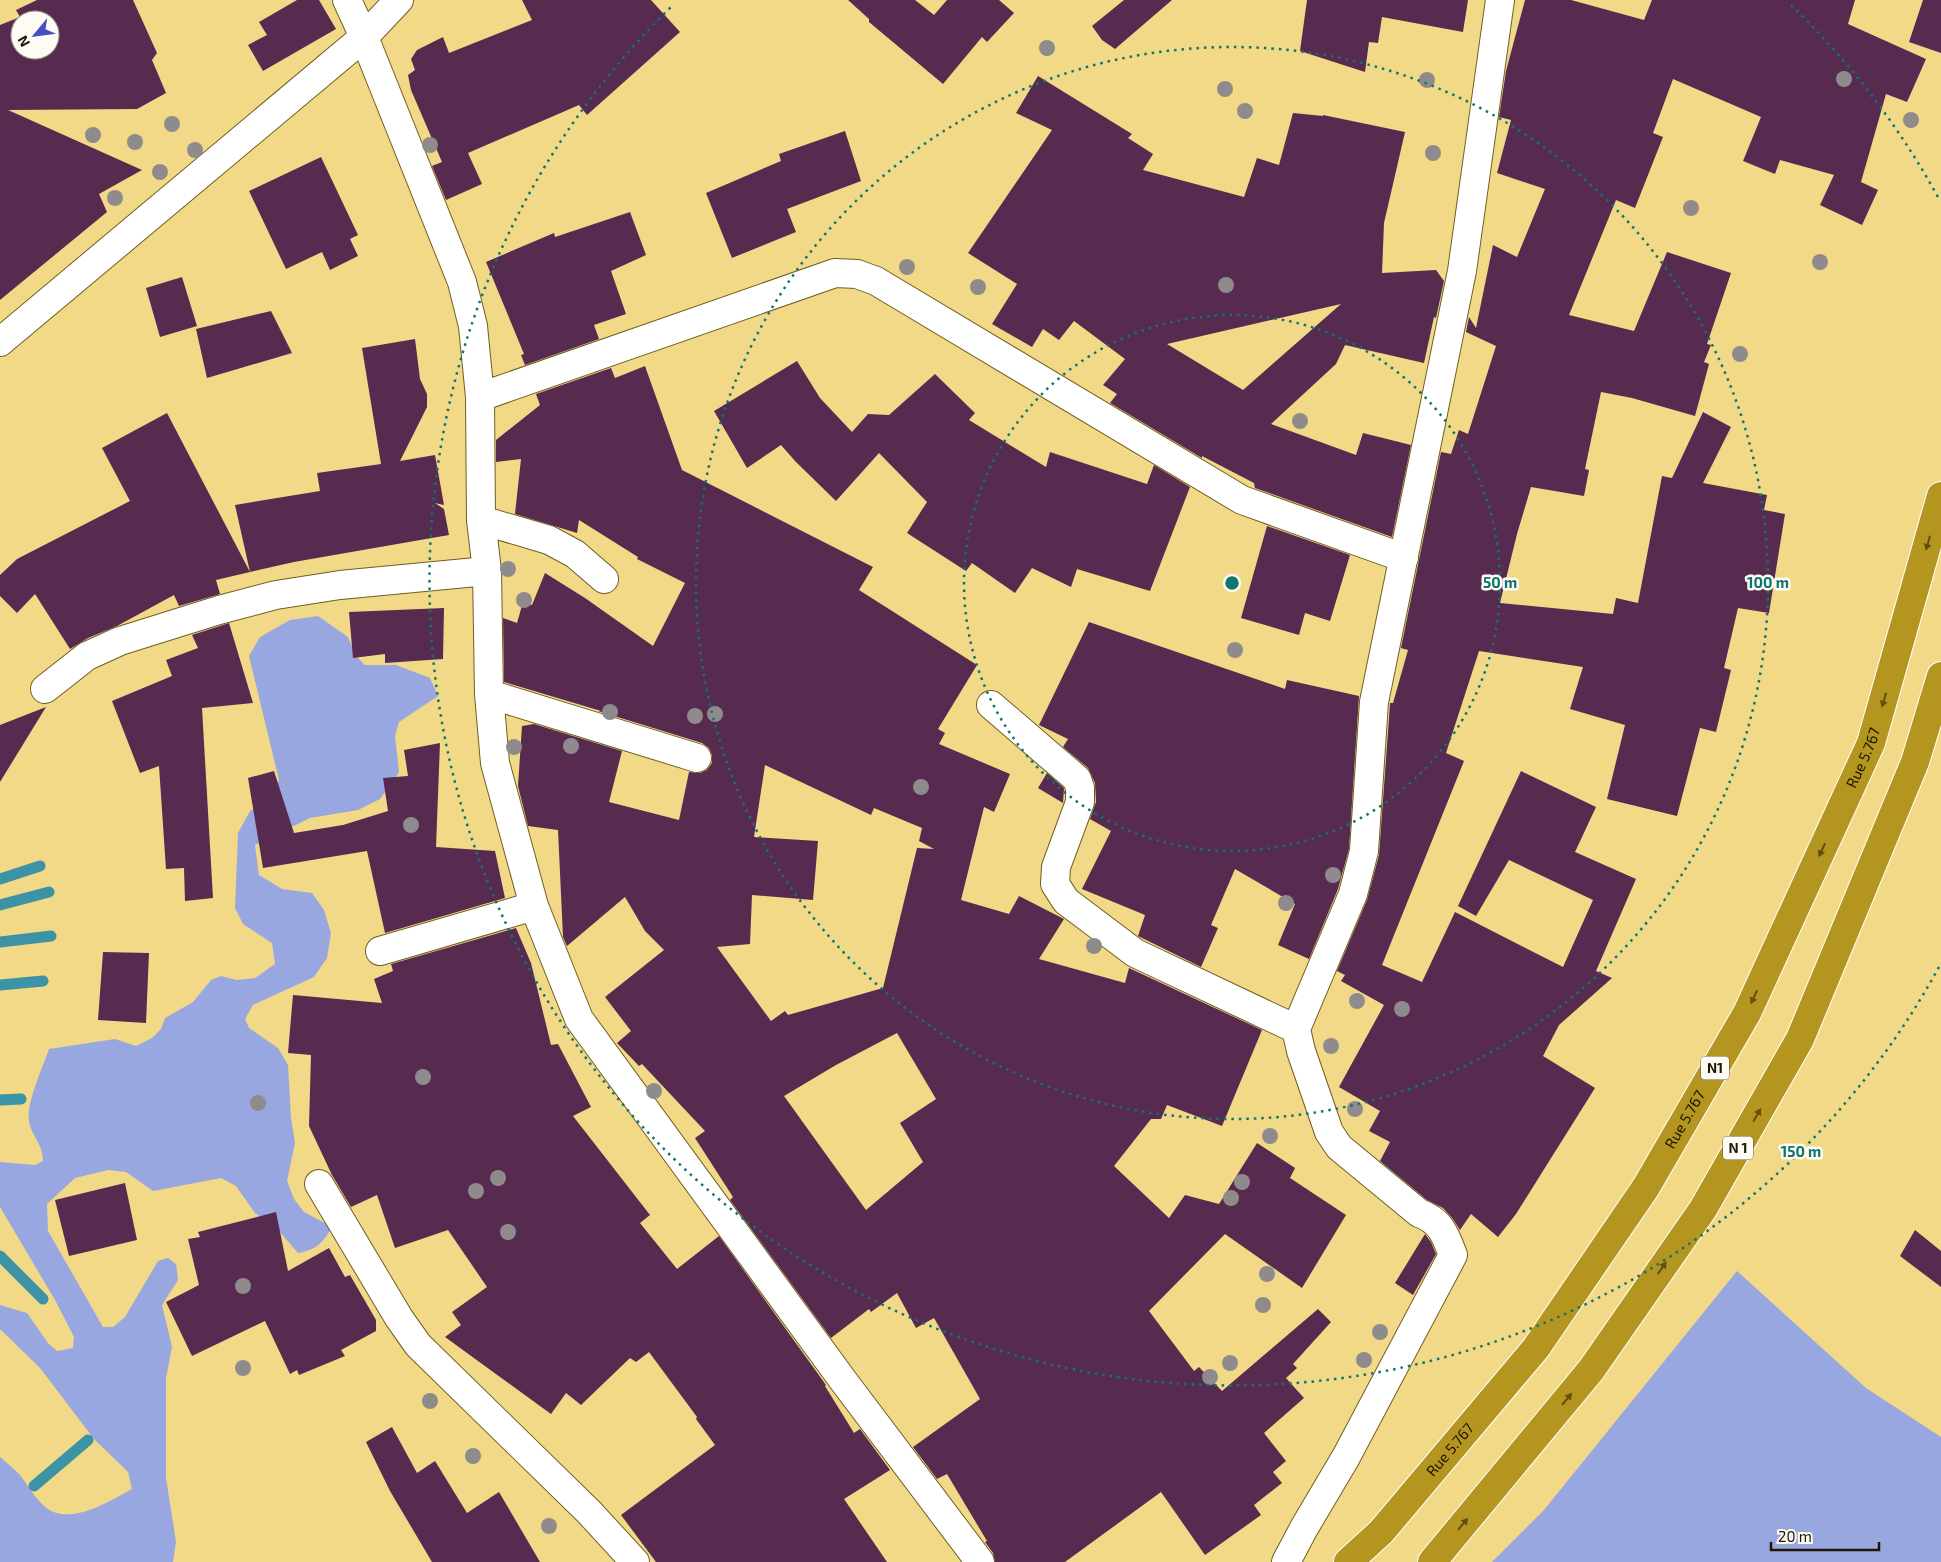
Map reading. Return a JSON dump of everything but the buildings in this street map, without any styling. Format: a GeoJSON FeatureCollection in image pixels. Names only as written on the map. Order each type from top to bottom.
{"type":"FeatureCollection","features":[{"type":"Feature","properties":{"kind":"highway","name":"Rue 5.767"},"geometry":{"type":"LineString","coordinates":[[1348,1562],[1381,1532],[1536,1348],[1646,1187],[1747,1013],[1872,743],[1941,496]]}},
{"type":"Feature","properties":{"kind":"highway","name":"N 1"},"geometry":{"type":"LineString","coordinates":[[1432,1562],[1591,1370],[1703,1209],[1800,1039],[1915,762],[1941,676]]}},
{"type":"Feature","properties":{"kind":"street"},"geometry":{"type":"LineString","coordinates":[[348,0],[462,282],[473,326],[480,397],[481,520],[487,571],[489,694],[496,763],[534,906],[579,1019],[836,1371],[980,1562]]}},
{"type":"Feature","properties":{"kind":"street"},"geometry":{"type":"LineString","coordinates":[[0,342],[364,37],[400,0]]}},
{"type":"Feature","properties":{"kind":"street"},"geometry":{"type":"LineString","coordinates":[[1286,1562],[1346,1457],[1453,1255],[1444,1231],[1431,1217],[1419,1212],[1339,1147],[1334,1140],[1329,1132],[1301,1051],[1296,1029],[1353,894],[1364,851],[1374,702],[1462,270],[1500,0]]}},
{"type":"Feature","properties":{"kind":"street"},"geometry":{"type":"LineString","coordinates":[[480,397],[835,273],[857,274],[876,281],[1242,500],[1404,558]]}},
{"type":"Feature","properties":{"kind":"street"},"geometry":{"type":"LineString","coordinates":[[481,520],[549,540],[575,554],[604,579]]}},
{"type":"Feature","properties":{"kind":"street"},"geometry":{"type":"LineString","coordinates":[[45,689],[87,656],[120,641],[219,610],[276,595],[340,586],[487,571]]}},
{"type":"Feature","properties":{"kind":"street"},"geometry":{"type":"LineString","coordinates":[[489,694],[697,758]]}},
{"type":"Feature","properties":{"kind":"street"},"geometry":{"type":"LineString","coordinates":[[991,704],[1077,779],[1080,788],[1080,802],[1056,867],[1055,884],[1066,901],[1135,953],[1296,1029]]}},
{"type":"Feature","properties":{"kind":"street"},"geometry":{"type":"LineString","coordinates":[[380,952],[534,906]]}},
{"type":"Feature","properties":{"kind":"street"},"geometry":{"type":"LineString","coordinates":[[320,1184],[418,1346],[589,1512],[635,1562]]}},
{"type":"Feature","properties":{"kind":"shaded area"},"geometry":{"type":"Polygon","coordinates":[[[318,616],[348,637],[356,656],[365,665],[396,665],[430,678],[438,696],[399,722],[395,736],[399,772],[380,799],[358,810],[310,818],[255,845],[259,875],[282,889],[312,893],[324,910],[331,933],[327,958],[314,977],[253,1005],[245,1019],[249,1028],[278,1048],[288,1065],[291,1118],[295,1143],[287,1181],[294,1199],[304,1212],[332,1227],[318,1245],[310,1250],[298,1253],[274,1225],[255,1213],[236,1186],[221,1178],[153,1191],[126,1172],[108,1170],[75,1178],[47,1204],[48,1231],[103,1327],[113,1327],[125,1317],[158,1261],[168,1258],[176,1264],[178,1280],[162,1305],[172,1347],[166,1378],[166,1478],[176,1542],[173,1562],[0,1562],[0,1457],[20,1475],[41,1503],[51,1511],[62,1514],[86,1511],[132,1489],[128,1472],[94,1439],[40,1368],[0,1329],[0,1305],[27,1313],[48,1343],[57,1351],[73,1348],[74,1337],[55,1300],[0,1207],[0,1162],[35,1165],[43,1161],[41,1149],[30,1126],[29,1114],[36,1085],[49,1049],[115,1039],[136,1046],[152,1038],[161,1029],[165,1018],[193,1002],[211,980],[221,976],[237,980],[255,978],[275,964],[272,943],[243,924],[235,908],[238,833],[250,811],[268,801],[279,780],[249,656],[260,637],[290,620],[318,616]]]}},
{"type":"Feature","properties":{"kind":"shaded area"},"geometry":{"type":"Polygon","coordinates":[[[1737,1271],[1866,1388],[1941,1437],[1941,1562],[1492,1562],[1544,1510],[1737,1271]]]}},
{"type":"Feature","properties":{"kind":"waterway"},"geometry":{"type":"LineString","coordinates":[[0,879],[40,866]]}},
{"type":"Feature","properties":{"kind":"waterway"},"geometry":{"type":"LineString","coordinates":[[0,905],[49,892]]}},
{"type":"Feature","properties":{"kind":"waterway"},"geometry":{"type":"LineString","coordinates":[[0,942],[51,936]]}},
{"type":"Feature","properties":{"kind":"waterway"},"geometry":{"type":"LineString","coordinates":[[0,985],[43,981]]}},
{"type":"Feature","properties":{"kind":"waterway"},"geometry":{"type":"LineString","coordinates":[[0,1100],[21,1099]]}},
{"type":"Feature","properties":{"kind":"waterway"},"geometry":{"type":"LineString","coordinates":[[0,1256],[43,1299]]}},
{"type":"Feature","properties":{"kind":"waterway"},"geometry":{"type":"LineString","coordinates":[[34,1486],[88,1440]]}}]}
